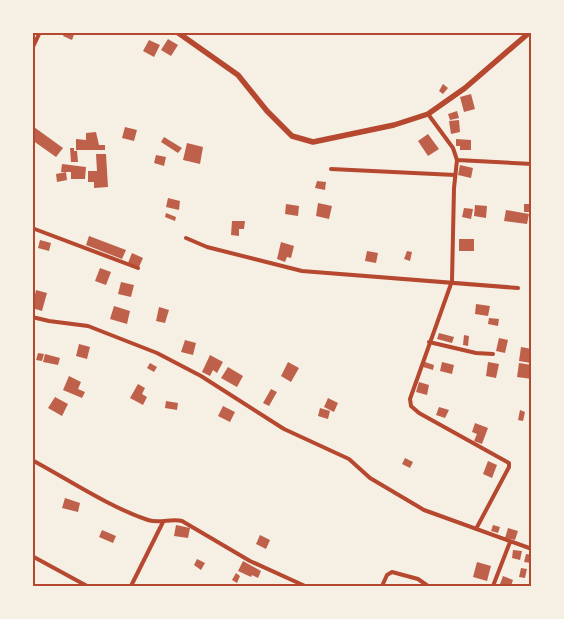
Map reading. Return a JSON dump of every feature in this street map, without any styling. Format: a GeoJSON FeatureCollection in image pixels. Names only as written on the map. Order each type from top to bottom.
{"type":"FeatureCollection","features":[{"type":"Feature","properties":{"kind":"main road"},"geometry":{"type":"LineString","coordinates":[[177,32],[238,75],[267,111],[292,136],[313,142],[394,125],[428,114],[465,88],[530,32]]}},
{"type":"Feature","properties":{"kind":"street"},"geometry":{"type":"LineString","coordinates":[[32,49],[40,32]]}},
{"type":"Feature","properties":{"kind":"street"},"geometry":{"type":"LineString","coordinates":[[428,114],[453,148],[457,160],[452,281],[412,389],[411,406],[419,413],[508,463],[509,467],[476,529]]}},
{"type":"Feature","properties":{"kind":"street"},"geometry":{"type":"LineString","coordinates":[[457,160],[532,164]]}},
{"type":"Feature","properties":{"kind":"street"},"geometry":{"type":"LineString","coordinates":[[331,169],[455,175]]}},
{"type":"Feature","properties":{"kind":"street"},"geometry":{"type":"LineString","coordinates":[[32,228],[138,268]]}},
{"type":"Feature","properties":{"kind":"street"},"geometry":{"type":"LineString","coordinates":[[186,238],[207,247],[302,272],[452,281],[518,288]]}},
{"type":"Feature","properties":{"kind":"street"},"geometry":{"type":"LineString","coordinates":[[32,317],[88,326],[157,353],[201,376],[284,429],[349,459],[370,478],[424,510],[532,549]]}},
{"type":"Feature","properties":{"kind":"street"},"geometry":{"type":"LineString","coordinates":[[429,342],[476,353],[493,354]]}},
{"type":"Feature","properties":{"kind":"street"},"geometry":{"type":"LineString","coordinates":[[32,460],[132,514],[150,521],[163,522],[174,519],[182,521],[250,562],[304,586]]}},
{"type":"Feature","properties":{"kind":"street"},"geometry":{"type":"LineString","coordinates":[[131,586],[163,522]]}},
{"type":"Feature","properties":{"kind":"street"},"geometry":{"type":"LineString","coordinates":[[493,586],[510,542]]}},
{"type":"Feature","properties":{"kind":"street"},"geometry":{"type":"LineString","coordinates":[[32,556],[87,586]]}},
{"type":"Feature","properties":{"kind":"street"},"geometry":{"type":"LineString","coordinates":[[382,586],[387,575],[392,572],[418,579],[428,586]]}},
{"type":"Feature","properties":{"kind":"building"},"geometry":{"type":"Polygon","coordinates":[[[65,32],[75,32],[72,40],[63,36],[65,32]]]}},
{"type":"Feature","properties":{"kind":"building"},"geometry":{"type":"Polygon","coordinates":[[[168,39],[178,45],[171,56],[161,50],[168,39]]]}},
{"type":"Feature","properties":{"kind":"building"},"geometry":{"type":"Polygon","coordinates":[[[149,40],[160,45],[154,57],[143,51],[149,40]]]}},
{"type":"Feature","properties":{"kind":"building"},"geometry":{"type":"Polygon","coordinates":[[[443,84],[448,88],[443,94],[439,91],[443,84]]]}},
{"type":"Feature","properties":{"kind":"building"},"geometry":{"type":"Polygon","coordinates":[[[471,94],[475,109],[464,112],[460,97],[471,94]]]}},
{"type":"Feature","properties":{"kind":"building"},"geometry":{"type":"Polygon","coordinates":[[[457,111],[459,118],[450,120],[448,114],[457,111]]]}},
{"type":"Feature","properties":{"kind":"building"},"geometry":{"type":"Polygon","coordinates":[[[459,120],[460,132],[451,134],[449,121],[459,120]]]}},
{"type":"Feature","properties":{"kind":"building"},"geometry":{"type":"Polygon","coordinates":[[[34,127],[63,148],[56,157],[32,140],[34,127]]]}},
{"type":"Feature","properties":{"kind":"building"},"geometry":{"type":"Polygon","coordinates":[[[125,127],[137,130],[134,141],[122,138],[125,127]]]}},
{"type":"Feature","properties":{"kind":"building"},"geometry":{"type":"Polygon","coordinates":[[[96,132],[99,145],[105,145],[105,150],[76,150],[76,139],[86,140],[86,133],[96,132]]]}},
{"type":"Feature","properties":{"kind":"building"},"geometry":{"type":"Polygon","coordinates":[[[428,134],[439,149],[428,156],[418,141],[428,134]]]}},
{"type":"Feature","properties":{"kind":"building"},"geometry":{"type":"Polygon","coordinates":[[[164,137],[182,148],[178,153],[161,142],[164,137]]]}},
{"type":"Feature","properties":{"kind":"building"},"geometry":{"type":"Polygon","coordinates":[[[456,139],[471,140],[471,150],[460,150],[460,146],[456,146],[456,139]]]}},
{"type":"Feature","properties":{"kind":"building"},"geometry":{"type":"Polygon","coordinates":[[[187,143],[203,147],[200,164],[183,160],[187,143]]]}},
{"type":"Feature","properties":{"kind":"building"},"geometry":{"type":"Polygon","coordinates":[[[70,148],[74,148],[74,151],[77,151],[78,162],[71,162],[70,148]]]}},
{"type":"Feature","properties":{"kind":"building"},"geometry":{"type":"Polygon","coordinates":[[[96,154],[106,154],[108,187],[94,188],[94,182],[88,182],[88,171],[97,171],[96,154]]]}},
{"type":"Feature","properties":{"kind":"building"},"geometry":{"type":"Polygon","coordinates":[[[156,155],[166,157],[164,166],[154,163],[156,155]]]}},
{"type":"Feature","properties":{"kind":"building"},"geometry":{"type":"Polygon","coordinates":[[[62,164],[86,167],[85,179],[71,179],[71,172],[61,172],[62,164]]]}},
{"type":"Feature","properties":{"kind":"building"},"geometry":{"type":"Polygon","coordinates":[[[460,165],[473,168],[471,178],[458,175],[460,165]]]}},
{"type":"Feature","properties":{"kind":"building"},"geometry":{"type":"Polygon","coordinates":[[[66,172],[67,180],[57,182],[56,174],[66,172]]]}},
{"type":"Feature","properties":{"kind":"building"},"geometry":{"type":"Polygon","coordinates":[[[317,181],[326,182],[325,190],[315,188],[317,181]]]}},
{"type":"Feature","properties":{"kind":"building"},"geometry":{"type":"Polygon","coordinates":[[[168,198],[180,201],[179,210],[166,207],[168,198]]]}},
{"type":"Feature","properties":{"kind":"building"},"geometry":{"type":"Polygon","coordinates":[[[318,203],[332,206],[329,219],[316,216],[318,203]]]}},
{"type":"Feature","properties":{"kind":"building"},"geometry":{"type":"Polygon","coordinates":[[[286,204],[299,206],[298,216],[285,214],[286,204]]]}},
{"type":"Feature","properties":{"kind":"building"},"geometry":{"type":"Polygon","coordinates":[[[524,204],[532,204],[532,212],[524,212],[524,204]]]}},
{"type":"Feature","properties":{"kind":"building"},"geometry":{"type":"Polygon","coordinates":[[[475,205],[487,206],[486,218],[474,216],[475,205]]]}},
{"type":"Feature","properties":{"kind":"building"},"geometry":{"type":"Polygon","coordinates":[[[464,208],[473,209],[471,219],[462,217],[464,208]]]}},
{"type":"Feature","properties":{"kind":"building"},"geometry":{"type":"Polygon","coordinates":[[[506,210],[529,214],[527,224],[504,221],[506,210]]]}},
{"type":"Feature","properties":{"kind":"building"},"geometry":{"type":"Polygon","coordinates":[[[166,213],[176,217],[175,221],[165,217],[166,213]]]}},
{"type":"Feature","properties":{"kind":"building"},"geometry":{"type":"Polygon","coordinates":[[[232,221],[245,221],[244,229],[239,229],[239,236],[231,235],[232,221]]]}},
{"type":"Feature","properties":{"kind":"building"},"geometry":{"type":"Polygon","coordinates":[[[89,236],[126,250],[122,259],[86,245],[89,236]]]}},
{"type":"Feature","properties":{"kind":"building"},"geometry":{"type":"Polygon","coordinates":[[[459,239],[474,239],[474,251],[459,251],[459,239]]]}},
{"type":"Feature","properties":{"kind":"building"},"geometry":{"type":"Polygon","coordinates":[[[40,240],[51,243],[49,251],[38,248],[40,240]]]}},
{"type":"Feature","properties":{"kind":"building"},"geometry":{"type":"Polygon","coordinates":[[[281,242],[294,246],[291,258],[287,257],[285,262],[277,259],[281,242]]]}},
{"type":"Feature","properties":{"kind":"building"},"geometry":{"type":"Polygon","coordinates":[[[367,251],[378,253],[376,263],[365,261],[367,251]]]}},
{"type":"Feature","properties":{"kind":"building"},"geometry":{"type":"Polygon","coordinates":[[[407,251],[412,252],[410,261],[404,259],[407,251]]]}},
{"type":"Feature","properties":{"kind":"building"},"geometry":{"type":"Polygon","coordinates":[[[132,253],[143,258],[139,267],[128,263],[132,253]]]}},
{"type":"Feature","properties":{"kind":"building"},"geometry":{"type":"Polygon","coordinates":[[[100,268],[111,272],[106,285],[95,281],[100,268]]]}},
{"type":"Feature","properties":{"kind":"building"},"geometry":{"type":"Polygon","coordinates":[[[121,282],[134,285],[131,297],[118,294],[121,282]]]}},
{"type":"Feature","properties":{"kind":"building"},"geometry":{"type":"Polygon","coordinates":[[[36,290],[47,293],[42,311],[32,308],[36,290]]]}},
{"type":"Feature","properties":{"kind":"building"},"geometry":{"type":"Polygon","coordinates":[[[476,304],[490,306],[488,316],[475,314],[476,304]]]}},
{"type":"Feature","properties":{"kind":"building"},"geometry":{"type":"Polygon","coordinates":[[[114,306],[130,311],[127,324],[110,319],[114,306]]]}},
{"type":"Feature","properties":{"kind":"building"},"geometry":{"type":"Polygon","coordinates":[[[159,307],[169,310],[165,323],[156,321],[159,307]]]}},
{"type":"Feature","properties":{"kind":"building"},"geometry":{"type":"Polygon","coordinates":[[[489,318],[499,319],[498,326],[488,324],[489,318]]]}},
{"type":"Feature","properties":{"kind":"building"},"geometry":{"type":"Polygon","coordinates":[[[439,333],[454,337],[452,343],[437,339],[439,333]]]}},
{"type":"Feature","properties":{"kind":"building"},"geometry":{"type":"Polygon","coordinates":[[[464,335],[469,336],[468,346],[463,345],[464,335]]]}},
{"type":"Feature","properties":{"kind":"building"},"geometry":{"type":"Polygon","coordinates":[[[499,338],[508,340],[505,353],[496,351],[499,338]]]}},
{"type":"Feature","properties":{"kind":"building"},"geometry":{"type":"Polygon","coordinates":[[[185,340],[196,343],[193,355],[181,352],[185,340]]]}},
{"type":"Feature","properties":{"kind":"building"},"geometry":{"type":"Polygon","coordinates":[[[79,344],[90,347],[87,359],[76,356],[79,344]]]}},
{"type":"Feature","properties":{"kind":"building"},"geometry":{"type":"Polygon","coordinates":[[[521,347],[532,349],[531,363],[519,361],[521,347]]]}},
{"type":"Feature","properties":{"kind":"building"},"geometry":{"type":"Polygon","coordinates":[[[38,353],[44,354],[42,361],[36,360],[38,353]]]}},
{"type":"Feature","properties":{"kind":"building"},"geometry":{"type":"Polygon","coordinates":[[[45,354],[60,358],[58,365],[43,362],[45,354]]]}},
{"type":"Feature","properties":{"kind":"building"},"geometry":{"type":"Polygon","coordinates":[[[210,355],[223,362],[217,373],[213,370],[210,376],[202,372],[210,355]]]}},
{"type":"Feature","properties":{"kind":"building"},"geometry":{"type":"Polygon","coordinates":[[[288,362],[299,368],[291,382],[281,376],[288,362]]]}},
{"type":"Feature","properties":{"kind":"building"},"geometry":{"type":"Polygon","coordinates":[[[425,362],[434,365],[433,370],[423,367],[425,362]]]}},
{"type":"Feature","properties":{"kind":"building"},"geometry":{"type":"Polygon","coordinates":[[[442,362],[454,365],[452,374],[440,371],[442,362]]]}},
{"type":"Feature","properties":{"kind":"building"},"geometry":{"type":"Polygon","coordinates":[[[488,362],[499,364],[496,378],[486,376],[488,362]]]}},
{"type":"Feature","properties":{"kind":"building"},"geometry":{"type":"Polygon","coordinates":[[[150,363],[157,367],[154,372],[147,368],[150,363]]]}},
{"type":"Feature","properties":{"kind":"building"},"geometry":{"type":"Polygon","coordinates":[[[519,363],[532,365],[532,379],[517,377],[519,363]]]}},
{"type":"Feature","properties":{"kind":"building"},"geometry":{"type":"Polygon","coordinates":[[[228,367],[243,376],[237,387],[221,378],[228,367]]]}},
{"type":"Feature","properties":{"kind":"building"},"geometry":{"type":"Polygon","coordinates":[[[69,376],[81,382],[78,389],[85,392],[82,398],[63,390],[69,376]]]}},
{"type":"Feature","properties":{"kind":"building"},"geometry":{"type":"Polygon","coordinates":[[[419,382],[429,385],[427,395],[416,392],[419,382]]]}},
{"type":"Feature","properties":{"kind":"building"},"geometry":{"type":"Polygon","coordinates":[[[138,384],[145,388],[142,394],[147,397],[143,405],[130,398],[138,384]]]}},
{"type":"Feature","properties":{"kind":"building"},"geometry":{"type":"Polygon","coordinates":[[[271,389],[277,392],[269,406],[263,403],[271,389]]]}},
{"type":"Feature","properties":{"kind":"building"},"geometry":{"type":"Polygon","coordinates":[[[55,397],[68,404],[62,416],[48,408],[55,397]]]}},
{"type":"Feature","properties":{"kind":"building"},"geometry":{"type":"Polygon","coordinates":[[[328,398],[338,403],[334,412],[324,407],[328,398]]]}},
{"type":"Feature","properties":{"kind":"building"},"geometry":{"type":"Polygon","coordinates":[[[166,401],[178,403],[177,410],[165,408],[166,401]]]}},
{"type":"Feature","properties":{"kind":"building"},"geometry":{"type":"Polygon","coordinates":[[[223,406],[235,412],[230,422],[218,416],[223,406]]]}},
{"type":"Feature","properties":{"kind":"building"},"geometry":{"type":"Polygon","coordinates":[[[439,407],[449,410],[445,418],[436,415],[439,407]]]}},
{"type":"Feature","properties":{"kind":"building"},"geometry":{"type":"Polygon","coordinates":[[[320,408],[330,411],[328,419],[318,416],[320,408]]]}},
{"type":"Feature","properties":{"kind":"building"},"geometry":{"type":"Polygon","coordinates":[[[520,410],[525,412],[523,421],[518,420],[520,410]]]}},
{"type":"Feature","properties":{"kind":"building"},"geometry":{"type":"Polygon","coordinates":[[[475,423],[488,428],[482,444],[474,441],[477,434],[472,432],[475,423]]]}},
{"type":"Feature","properties":{"kind":"building"},"geometry":{"type":"Polygon","coordinates":[[[405,458],[413,462],[410,468],[402,464],[405,458]]]}},
{"type":"Feature","properties":{"kind":"building"},"geometry":{"type":"Polygon","coordinates":[[[488,461],[497,465],[492,478],[483,474],[488,461]]]}},
{"type":"Feature","properties":{"kind":"building"},"geometry":{"type":"Polygon","coordinates":[[[65,498],[80,503],[78,512],[62,508],[65,498]]]}},
{"type":"Feature","properties":{"kind":"building"},"geometry":{"type":"Polygon","coordinates":[[[176,525],[190,528],[188,538],[174,536],[176,525]]]}},
{"type":"Feature","properties":{"kind":"building"},"geometry":{"type":"Polygon","coordinates":[[[493,525],[500,527],[498,533],[491,531],[493,525]]]}},
{"type":"Feature","properties":{"kind":"building"},"geometry":{"type":"Polygon","coordinates":[[[508,528],[518,531],[515,540],[505,538],[508,528]]]}},
{"type":"Feature","properties":{"kind":"building"},"geometry":{"type":"Polygon","coordinates":[[[102,530],[116,536],[113,543],[99,537],[102,530]]]}},
{"type":"Feature","properties":{"kind":"building"},"geometry":{"type":"Polygon","coordinates":[[[260,535],[270,540],[266,549],[256,544],[260,535]]]}},
{"type":"Feature","properties":{"kind":"building"},"geometry":{"type":"Polygon","coordinates":[[[513,550],[522,551],[520,560],[512,558],[513,550]]]}},
{"type":"Feature","properties":{"kind":"building"},"geometry":{"type":"Polygon","coordinates":[[[526,554],[532,555],[531,563],[524,562],[526,554]]]}},
{"type":"Feature","properties":{"kind":"building"},"geometry":{"type":"Polygon","coordinates":[[[197,559],[205,563],[201,570],[194,565],[197,559]]]}},
{"type":"Feature","properties":{"kind":"building"},"geometry":{"type":"Polygon","coordinates":[[[243,561],[261,571],[258,578],[238,571],[243,561]]]}},
{"type":"Feature","properties":{"kind":"building"},"geometry":{"type":"Polygon","coordinates":[[[477,562],[491,566],[487,581],[473,577],[477,562]]]}},
{"type":"Feature","properties":{"kind":"building"},"geometry":{"type":"Polygon","coordinates":[[[521,568],[527,569],[525,578],[519,577],[521,568]]]}},
{"type":"Feature","properties":{"kind":"building"},"geometry":{"type":"Polygon","coordinates":[[[236,573],[240,576],[237,583],[232,580],[236,573]]]}},
{"type":"Feature","properties":{"kind":"building"},"geometry":{"type":"Polygon","coordinates":[[[503,576],[513,580],[511,586],[500,584],[503,576]]]}}]}
